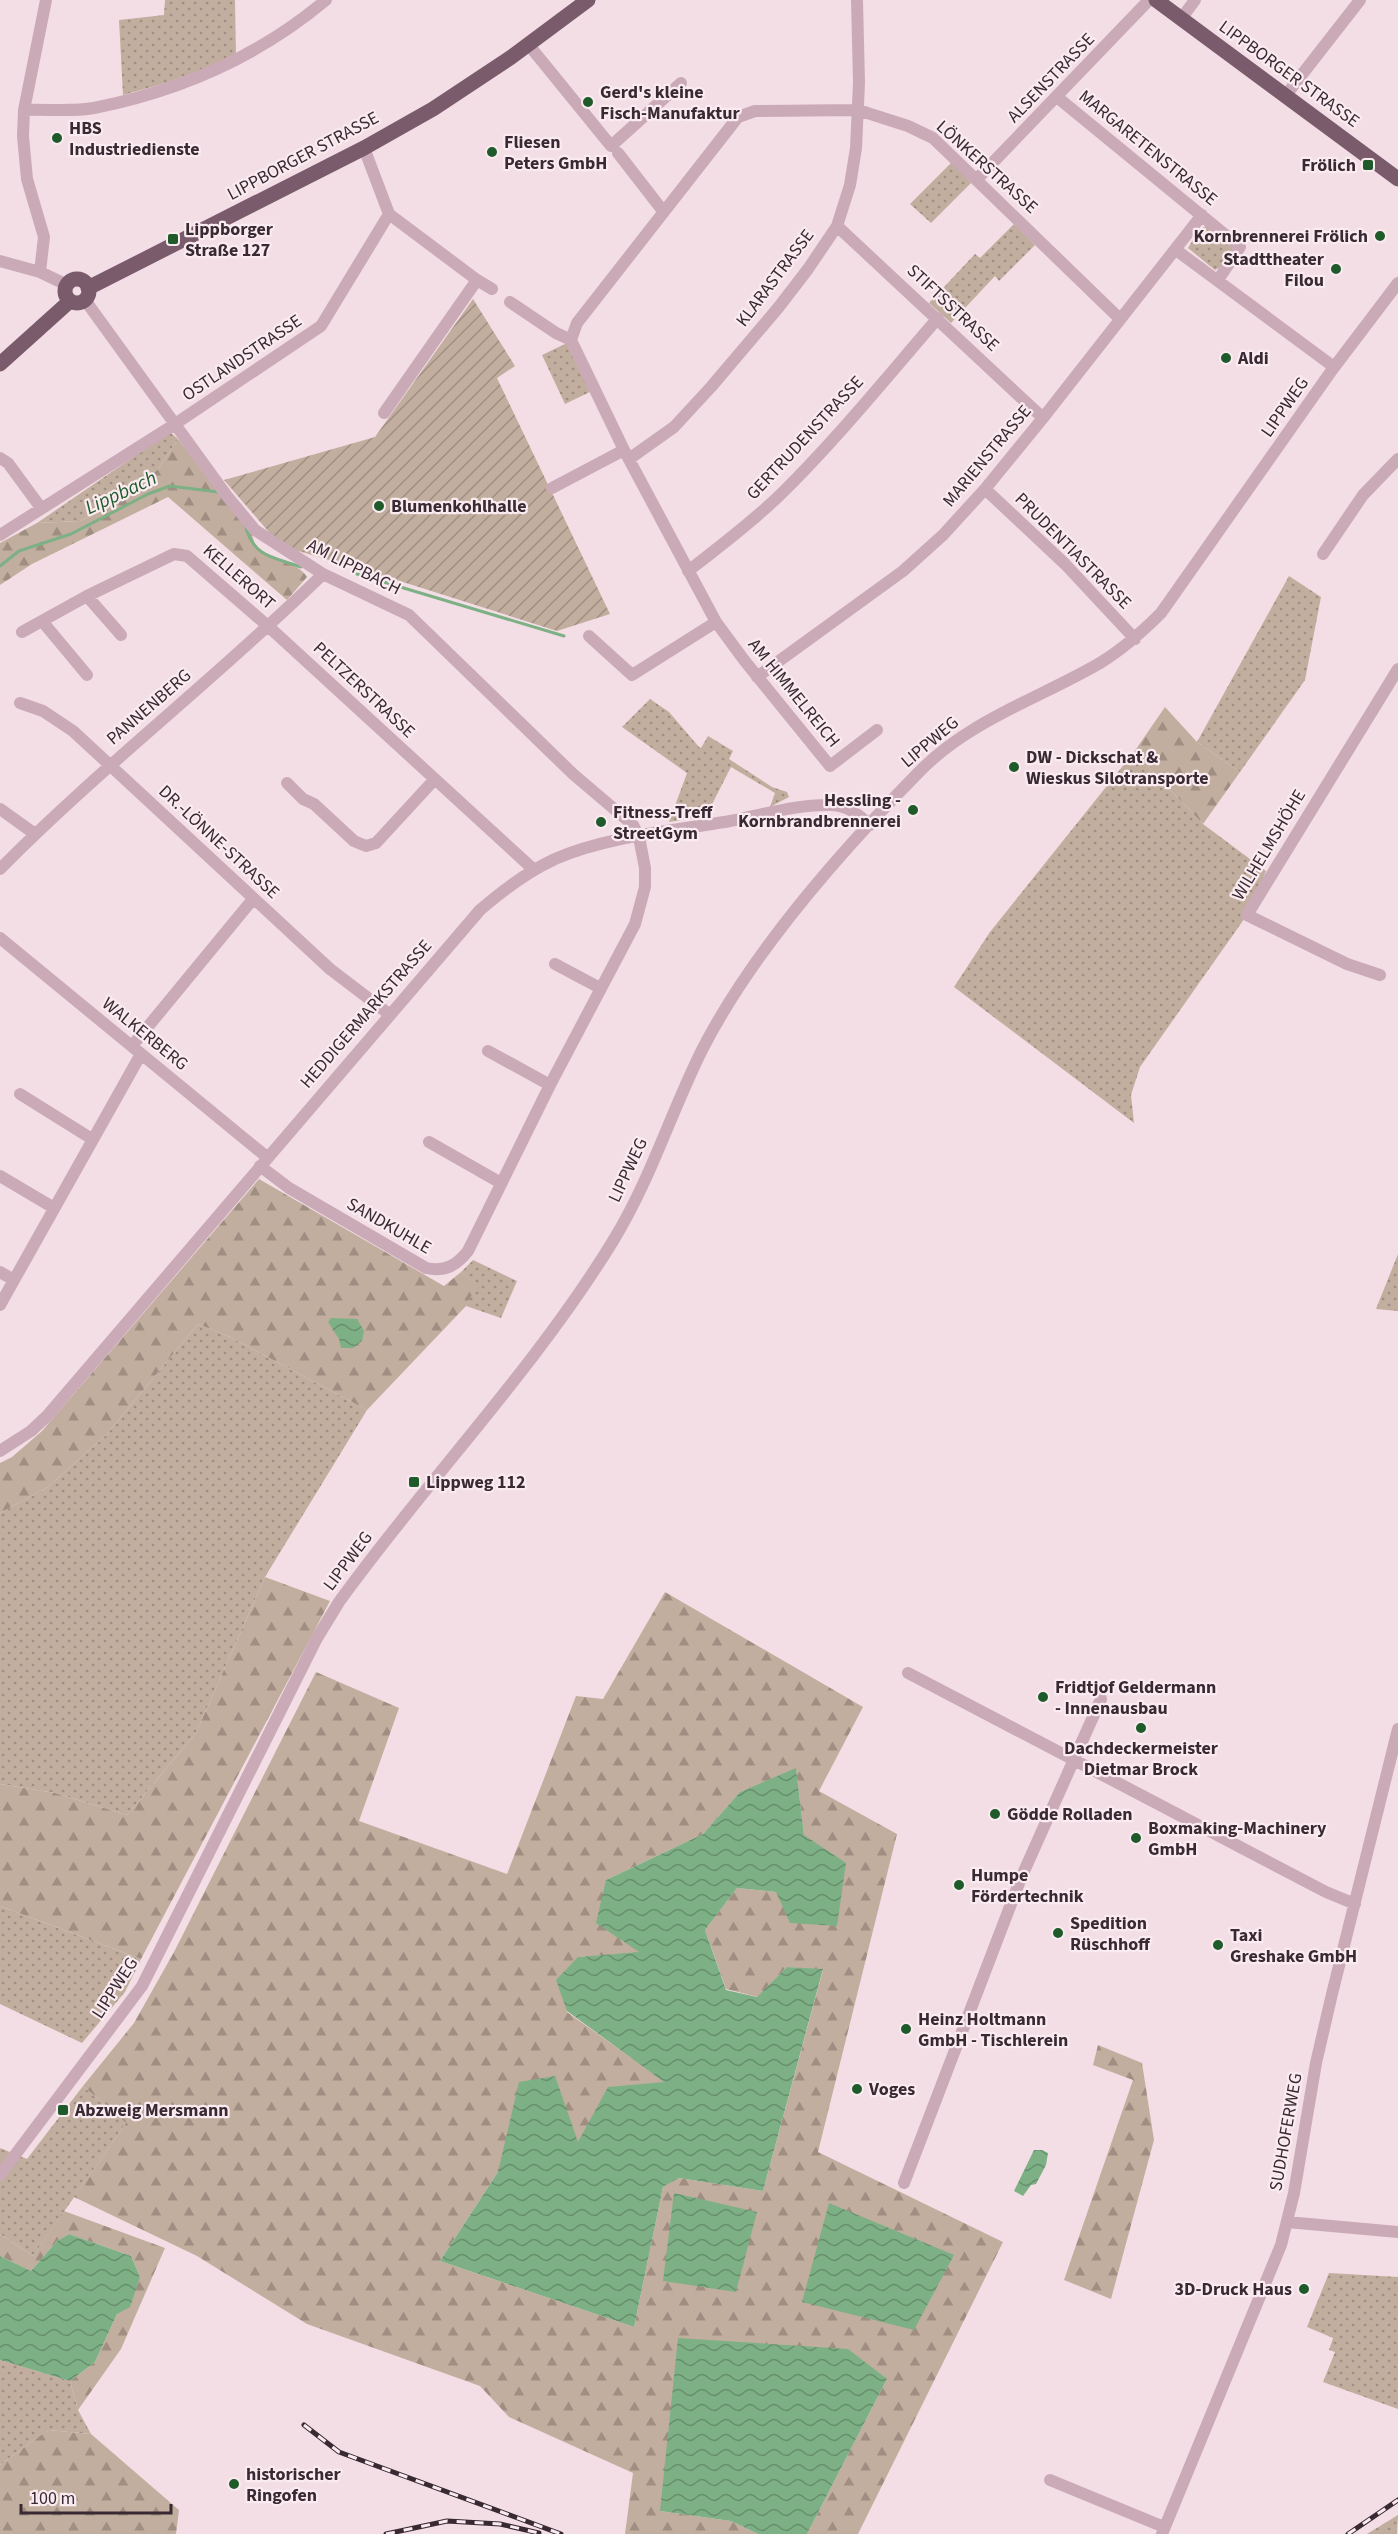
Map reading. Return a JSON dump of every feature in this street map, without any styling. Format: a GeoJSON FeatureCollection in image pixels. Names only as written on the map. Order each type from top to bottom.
{"type":"FeatureCollection","features":[{"type":"Feature","properties":{"kind":"main road","name":"LIPPBORGER STRASSE"},"geometry":{"type":"LineString","coordinates":[[0,364],[81,297],[364,148],[433,109],[588,0]]}},
{"type":"Feature","properties":{"kind":"main road","name":"LIPPBORGER STRASSE"},"geometry":{"type":"LineString","coordinates":[[1156,0],[1398,179]]}},
{"type":"Feature","properties":{"kind":"main road"},"geometry":{"type":"LineString","coordinates":[[76,280],[84,282],[81,297],[65,292],[67,285],[76,280]]}},
{"type":"Feature","properties":{"kind":"street"},"geometry":{"type":"LineString","coordinates":[[40,272],[44,237],[27,179],[23,136],[24,110],[45,0]]}},
{"type":"Feature","properties":{"kind":"street"},"geometry":{"type":"LineString","coordinates":[[24,110],[92,108],[195,80],[240,59],[277,37],[326,0]]}},
{"type":"Feature","properties":{"kind":"street","name":"KLARASTRASSE"},"geometry":{"type":"LineString","coordinates":[[627,454],[674,427],[711,387],[784,300],[837,226],[850,185],[856,148],[857,0]]}},
{"type":"Feature","properties":{"kind":"street","name":"ALSENSTRASSE"},"geometry":{"type":"LineString","coordinates":[[977,179],[1058,98],[1149,0]]}},
{"type":"Feature","properties":{"kind":"street"},"geometry":{"type":"LineString","coordinates":[[1181,19],[1195,0]]}},
{"type":"Feature","properties":{"kind":"street"},"geometry":{"type":"LineString","coordinates":[[1286,95],[1360,0]]}},
{"type":"Feature","properties":{"kind":"street"},"geometry":{"type":"LineString","coordinates":[[528,44],[611,146],[681,83]]}},
{"type":"Feature","properties":{"kind":"street","name":"MARGARETENSTRASSE"},"geometry":{"type":"LineString","coordinates":[[1058,98],[1240,247],[1218,280]]}},
{"type":"Feature","properties":{"kind":"street","name":"LÖNKERSTRASSE"},"geometry":{"type":"LineString","coordinates":[[571,340],[577,323],[738,117],[746,112],[858,110],[908,126],[933,138],[1120,319]]}},
{"type":"Feature","properties":{"kind":"street"},"geometry":{"type":"LineString","coordinates":[[364,148],[389,214],[492,289]]}},
{"type":"Feature","properties":{"kind":"street"},"geometry":{"type":"LineString","coordinates":[[618,153],[663,211]]}},
{"type":"Feature","properties":{"kind":"street","name":"OSTLANDSTRASSE"},"geometry":{"type":"LineString","coordinates":[[0,535],[175,424],[321,326],[389,214]]}},
{"type":"Feature","properties":{"kind":"street","name":"MARIENSTRASSE"},"geometry":{"type":"LineString","coordinates":[[757,678],[903,571],[943,535],[986,489],[1202,215]]}},
{"type":"Feature","properties":{"kind":"street","name":"STIFTSSTRASSE"},"geometry":{"type":"LineString","coordinates":[[837,226],[1043,418]]}},
{"type":"Feature","properties":{"kind":"street"},"geometry":{"type":"LineString","coordinates":[[1176,250],[1334,367]]}},
{"type":"Feature","properties":{"kind":"street"},"geometry":{"type":"LineString","coordinates":[[0,261],[40,272],[67,285]]}},
{"type":"Feature","properties":{"kind":"street"},"geometry":{"type":"LineString","coordinates":[[384,413],[477,280]]}},
{"type":"Feature","properties":{"kind":"street","name":"LIPPWEG"},"geometry":{"type":"LineString","coordinates":[[0,2175],[142,1986],[317,1638],[339,1602],[563,1316],[615,1239],[641,1188],[702,1050],[721,1017],[782,929],[870,825],[923,768],[965,734],[1100,663],[1135,639],[1161,613],[1334,367],[1398,283]]}},
{"type":"Feature","properties":{"kind":"street","name":"AM LIPPBACH"},"geometry":{"type":"LineString","coordinates":[[81,297],[227,496],[255,530],[323,574],[409,615],[573,774],[633,825],[639,837]]}},
{"type":"Feature","properties":{"kind":"street"},"geometry":{"type":"LineString","coordinates":[[510,302],[556,333],[571,340]]}},
{"type":"Feature","properties":{"kind":"street","name":"GERTRUDENSTRASSE"},"geometry":{"type":"LineString","coordinates":[[688,571],[736,534],[779,495],[824,449],[938,318]]}},
{"type":"Feature","properties":{"kind":"street","name":"AM HIMMELREICH"},"geometry":{"type":"LineString","coordinates":[[571,340],[627,454],[716,622],[757,678],[830,766],[877,730]]}},
{"type":"Feature","properties":{"kind":"street"},"geometry":{"type":"LineString","coordinates":[[552,488],[627,454]]}},
{"type":"Feature","properties":{"kind":"street"},"geometry":{"type":"LineString","coordinates":[[0,458],[8,463],[41,508]]}},
{"type":"Feature","properties":{"kind":"street"},"geometry":{"type":"LineString","coordinates":[[1323,554],[1363,495],[1398,459]]}},
{"type":"Feature","properties":{"kind":"street","name":"PRUDENTIASTRASSE"},"geometry":{"type":"LineString","coordinates":[[986,489],[1065,564],[1135,639]]}},
{"type":"Feature","properties":{"kind":"street","name":"KELLERORT"},"geometry":{"type":"LineString","coordinates":[[22,632],[87,596],[174,554],[188,556],[269,627]]}},
{"type":"Feature","properties":{"kind":"street","name":"PANNENBERG"},"geometry":{"type":"LineString","coordinates":[[0,869],[111,764],[269,627],[323,574]]}},
{"type":"Feature","properties":{"kind":"street"},"geometry":{"type":"LineString","coordinates":[[87,596],[121,634]]}},
{"type":"Feature","properties":{"kind":"street"},"geometry":{"type":"LineString","coordinates":[[42,621],[87,675]]}},
{"type":"Feature","properties":{"kind":"street"},"geometry":{"type":"LineString","coordinates":[[589,636],[632,675],[716,622]]}},
{"type":"Feature","properties":{"kind":"street","name":"PELTZERSTRASSE"},"geometry":{"type":"LineString","coordinates":[[269,627],[533,869]]}},
{"type":"Feature","properties":{"kind":"street","name":"WILHELMSHÖHE"},"geometry":{"type":"LineString","coordinates":[[1380,975],[1347,964],[1247,915],[1398,669]]}},
{"type":"Feature","properties":{"kind":"street","name":"DR.-LÖNNE-STRASSE"},"geometry":{"type":"LineString","coordinates":[[20,703],[43,711],[73,731],[330,969],[389,1014]]}},
{"type":"Feature","properties":{"kind":"street"},"geometry":{"type":"LineString","coordinates":[[287,783],[354,841],[366,846],[375,843],[435,779]]}},
{"type":"Feature","properties":{"kind":"street","name":"HEDDIGERMARKSTRASSE"},"geometry":{"type":"LineString","coordinates":[[0,1451],[31,1431],[47,1416],[480,910],[533,869],[596,845],[819,805],[832,805],[853,811],[870,825]]}},
{"type":"Feature","properties":{"kind":"street"},"geometry":{"type":"LineString","coordinates":[[0,808],[35,834]]}},
{"type":"Feature","properties":{"kind":"street","name":"SANDKUHLE"},"geometry":{"type":"LineString","coordinates":[[264,1162],[289,1188],[426,1268],[438,1270],[450,1268],[460,1261],[468,1251],[550,1085],[634,924],[645,887],[645,868],[639,837]]}},
{"type":"Feature","properties":{"kind":"street"},"geometry":{"type":"LineString","coordinates":[[0,1305],[92,1139],[136,1050],[253,899]]}},
{"type":"Feature","properties":{"kind":"street","name":"WALKERBERG"},"geometry":{"type":"LineString","coordinates":[[0,938],[136,1050],[264,1162]]}},
{"type":"Feature","properties":{"kind":"street"},"geometry":{"type":"LineString","coordinates":[[555,964],[600,988]]}},
{"type":"Feature","properties":{"kind":"street"},"geometry":{"type":"LineString","coordinates":[[488,1051],[550,1085]]}},
{"type":"Feature","properties":{"kind":"street"},"geometry":{"type":"LineString","coordinates":[[20,1094],[92,1139]]}},
{"type":"Feature","properties":{"kind":"street"},"geometry":{"type":"LineString","coordinates":[[429,1142],[501,1182]]}},
{"type":"Feature","properties":{"kind":"street"},"geometry":{"type":"LineString","coordinates":[[0,1176],[54,1208]]}},
{"type":"Feature","properties":{"kind":"street"},"geometry":{"type":"LineString","coordinates":[[0,1272],[14,1280]]}},
{"type":"Feature","properties":{"kind":"street"},"geometry":{"type":"LineString","coordinates":[[908,1673],[1072,1761],[1326,1892],[1354,1904]]}},
{"type":"Feature","properties":{"kind":"street"},"geometry":{"type":"LineString","coordinates":[[904,2183],[1021,1878],[1101,1699]]}},
{"type":"Feature","properties":{"kind":"street","name":"SUDHOFERWEG"},"geometry":{"type":"LineString","coordinates":[[1050,2480],[1163,2530],[1272,2271],[1287,2222],[1316,2063],[1398,1729]]}},
{"type":"Feature","properties":{"kind":"street"},"geometry":{"type":"LineString","coordinates":[[1287,2222],[1398,2232]]}},
{"type":"Feature","properties":{"kind":"green space"},"geometry":{"type":"Polygon","coordinates":[[[165,0],[235,0],[236,57],[166,83],[123,95],[119,20],[164,15],[165,0]]]}},
{"type":"Feature","properties":{"kind":"green space"},"geometry":{"type":"Polygon","coordinates":[[[952,162],[971,183],[931,223],[910,204],[952,162]]]}},
{"type":"Feature","properties":{"kind":"green space"},"geometry":{"type":"Polygon","coordinates":[[[1014,224],[1035,245],[999,281],[995,276],[951,323],[929,303],[975,254],[980,258],[1014,224]]]}},
{"type":"Feature","properties":{"kind":"green space"},"geometry":{"type":"Polygon","coordinates":[[[1206,226],[1232,247],[1227,261],[1215,270],[1188,248],[1200,229],[1206,226]]]}},
{"type":"Feature","properties":{"kind":"green space"},"geometry":{"type":"Polygon","coordinates":[[[473,299],[515,366],[497,378],[610,614],[557,631],[295,550],[274,538],[224,480],[375,437],[473,299]]]}},
{"type":"Feature","properties":{"kind":"green space"},"geometry":{"type":"Polygon","coordinates":[[[567,343],[590,392],[565,404],[542,355],[567,343]]]}},
{"type":"Feature","properties":{"kind":"green space"},"geometry":{"type":"Polygon","coordinates":[[[170,432],[178,439],[158,469],[130,495],[80,521],[37,523],[170,432]]]}},
{"type":"Feature","properties":{"kind":"green space"},"geometry":{"type":"Polygon","coordinates":[[[178,439],[251,532],[256,546],[268,555],[297,567],[307,577],[287,600],[168,497],[32,564],[0,585],[0,543],[37,523],[80,521],[130,495],[158,469],[178,439]]]}},
{"type":"Feature","properties":{"kind":"green space"},"geometry":{"type":"Polygon","coordinates":[[[1289,576],[1321,597],[1305,680],[1240,772],[1197,742],[1289,576]]]}},
{"type":"Feature","properties":{"kind":"green space"},"geometry":{"type":"Polygon","coordinates":[[[650,699],[669,712],[699,747],[701,748],[708,736],[733,751],[729,759],[772,787],[787,792],[789,797],[770,807],[775,793],[731,767],[706,816],[669,822],[687,773],[622,727],[650,699]]]}},
{"type":"Feature","properties":{"kind":"green space"},"geometry":{"type":"Polygon","coordinates":[[[1165,707],[1197,742],[1240,772],[1203,824],[1134,752],[1165,707]]]}},
{"type":"Feature","properties":{"kind":"green space"},"geometry":{"type":"Polygon","coordinates":[[[1134,752],[1203,824],[1266,871],[1247,915],[1140,1067],[1131,1095],[1134,1123],[954,987],[990,932],[1134,752]]]}},
{"type":"Feature","properties":{"kind":"green space"},"geometry":{"type":"Polygon","coordinates":[[[259,1179],[444,1286],[461,1272],[477,1285],[466,1306],[367,1410],[230,1337],[198,1324],[107,1434],[48,1487],[0,1513],[0,1463],[12,1457],[42,1431],[259,1179]]]}},
{"type":"Feature","properties":{"kind":"green space"},"geometry":{"type":"Polygon","coordinates":[[[1398,1254],[1398,1311],[1376,1309],[1398,1254]]]}},
{"type":"Feature","properties":{"kind":"green space"},"geometry":{"type":"Polygon","coordinates":[[[473,1260],[517,1281],[501,1318],[466,1306],[476,1285],[461,1272],[473,1260]]]}},
{"type":"Feature","properties":{"kind":"green space"},"geometry":{"type":"Polygon","coordinates":[[[198,1324],[230,1337],[367,1410],[265,1577],[196,1733],[127,1815],[55,1793],[0,1784],[0,1513],[48,1487],[107,1434],[198,1324]]]}},
{"type":"Feature","properties":{"kind":"green space"},"geometry":{"type":"Polygon","coordinates":[[[265,1577],[330,1601],[141,1959],[0,1906],[0,1784],[55,1793],[127,1815],[196,1733],[265,1577]]]}},
{"type":"Feature","properties":{"kind":"green space"},"geometry":{"type":"Polygon","coordinates":[[[665,1592],[863,1707],[819,1791],[897,1834],[818,2152],[1003,2242],[858,2534],[807,2534],[887,2379],[660,2511],[731,2521],[758,2534],[625,2534],[633,2473],[509,2417],[480,2386],[307,2324],[197,2256],[74,2197],[126,2123],[83,2086],[134,2023],[174,1952],[316,1672],[399,1708],[359,1821],[507,1874],[576,1696],[603,1699],[665,1592]],[[796,1769],[740,1792],[703,1834],[606,1880],[640,1953],[578,1957],[567,2012],[665,2082],[578,2142],[498,2172],[440,2261],[634,2327],[663,2187],[679,2178],[763,2191],[823,1970],[787,1967],[758,1997],[726,1989],[705,1930],[737,1888],[776,1892],[804,1835],[796,1769]]]}},
{"type":"Feature","properties":{"kind":"green space"},"geometry":{"type":"Polygon","coordinates":[[[0,1906],[141,1959],[125,1992],[82,2043],[0,2004],[0,1906]]]}},
{"type":"Feature","properties":{"kind":"green space"},"geometry":{"type":"Polygon","coordinates":[[[1098,2045],[1142,2063],[1154,2140],[1111,2299],[1064,2280],[1133,2080],[1093,2065],[1098,2045]]]}},
{"type":"Feature","properties":{"kind":"green space"},"geometry":{"type":"Polygon","coordinates":[[[83,2086],[126,2123],[33,2256],[0,2234],[0,2148],[27,2159],[83,2086]]]}},
{"type":"Feature","properties":{"kind":"green space"},"geometry":{"type":"Polygon","coordinates":[[[64,2211],[165,2248],[121,2349],[78,2410],[70,2381],[95,2362],[117,2314],[140,2277],[131,2256],[69,2234],[57,2241],[31,2271],[0,2256],[0,2234],[33,2256],[64,2211]]]}},
{"type":"Feature","properties":{"kind":"green space"},"geometry":{"type":"Polygon","coordinates":[[[1329,2273],[1398,2277],[1398,2409],[1323,2382],[1335,2352],[1329,2350],[1333,2338],[1307,2327],[1329,2273]]]}},
{"type":"Feature","properties":{"kind":"green space"},"geometry":{"type":"Polygon","coordinates":[[[0,2360],[70,2381],[78,2410],[91,2434],[48,2430],[0,2465],[0,2360]]]}},
{"type":"Feature","properties":{"kind":"green space"},"geometry":{"type":"Polygon","coordinates":[[[48,2430],[91,2434],[179,2510],[176,2534],[0,2534],[0,2465],[48,2430]]]}},
{"type":"Feature","properties":{"kind":"green space"},"geometry":{"type":"Polygon","coordinates":[[[1398,2515],[1397,2534],[1367,2534],[1398,2515]]]}},
{"type":"Feature","properties":{"kind":"water"},"geometry":{"type":"Polygon","coordinates":[[[331,1318],[357,1319],[364,1331],[362,1341],[353,1348],[341,1348],[339,1339],[328,1322],[331,1318]]]}},
{"type":"Feature","properties":{"kind":"water"},"geometry":{"type":"Polygon","coordinates":[[[796,1768],[804,1835],[846,1863],[837,1926],[790,1923],[776,1892],[737,1888],[705,1930],[726,1990],[757,1997],[787,1967],[823,1969],[763,2191],[679,2178],[663,2187],[634,2327],[440,2261],[498,2172],[519,2082],[555,2076],[578,2142],[608,2087],[664,2082],[567,2011],[556,1980],[578,1957],[639,1952],[596,1923],[606,1880],[703,1834],[740,1792],[796,1768]]]}},
{"type":"Feature","properties":{"kind":"water"},"geometry":{"type":"Polygon","coordinates":[[[1034,2150],[1048,2153],[1046,2165],[1036,2184],[1031,2185],[1023,2196],[1014,2191],[1034,2150]]]}},
{"type":"Feature","properties":{"kind":"water"},"geometry":{"type":"Polygon","coordinates":[[[674,2193],[757,2212],[736,2292],[663,2281],[674,2193]]]}},
{"type":"Feature","properties":{"kind":"water"},"geometry":{"type":"Polygon","coordinates":[[[829,2203],[954,2255],[914,2330],[802,2302],[829,2203]]]}},
{"type":"Feature","properties":{"kind":"water"},"geometry":{"type":"Polygon","coordinates":[[[69,2234],[131,2256],[140,2277],[130,2307],[117,2314],[95,2362],[70,2381],[0,2360],[0,2256],[31,2271],[57,2241],[69,2234]]]}},
{"type":"Feature","properties":{"kind":"water"},"geometry":{"type":"Polygon","coordinates":[[[678,2338],[848,2349],[887,2379],[807,2534],[758,2534],[731,2521],[660,2511],[678,2338]]]}},
{"type":"Feature","properties":{"kind":"waterway","name":"Lippbach"},"geometry":{"type":"LineString","coordinates":[[0,566],[19,551],[71,534],[148,494],[170,486],[218,492]]}},
{"type":"Feature","properties":{"kind":"waterway","name":"Lippbach"},"geometry":{"type":"LineString","coordinates":[[246,528],[260,551],[301,567]]}},
{"type":"Feature","properties":{"kind":"waterway","name":"Lippbach"},"geometry":{"type":"LineString","coordinates":[[357,574],[564,636]]}},
{"type":"Feature","properties":{"kind":"railway"},"geometry":{"type":"LineString","coordinates":[[304,2425],[339,2452],[561,2534]]}},
{"type":"Feature","properties":{"kind":"railway"},"geometry":{"type":"LineString","coordinates":[[1348,2534],[1398,2500]]}},
{"type":"Feature","properties":{"kind":"railway"},"geometry":{"type":"LineString","coordinates":[[386,2534],[447,2521],[500,2524],[539,2533]]}},
{"type":"Feature","properties":{"kind":"place","name":"Gerd's kleine Fisch-Manufaktur"},"geometry":{"type":"Point","coordinates":[588,102]}},
{"type":"Feature","properties":{"kind":"place","name":"HBS Industriedienste"},"geometry":{"type":"Point","coordinates":[57,138]}},
{"type":"Feature","properties":{"kind":"place","name":"Fliesen Peters GmbH"},"geometry":{"type":"Point","coordinates":[492,152]}},
{"type":"Feature","properties":{"kind":"place","name":"Frölich"},"geometry":{"type":"Point","coordinates":[1368,165]}},
{"type":"Feature","properties":{"kind":"place","name":"Kornbrennerei Frölich"},"geometry":{"type":"Point","coordinates":[1380,236]}},
{"type":"Feature","properties":{"kind":"place","name":"Lippborger Straße 127"},"geometry":{"type":"Point","coordinates":[173,239]}},
{"type":"Feature","properties":{"kind":"place","name":"Stadttheater Filou"},"geometry":{"type":"Point","coordinates":[1336,269]}},
{"type":"Feature","properties":{"kind":"place","name":"Aldi"},"geometry":{"type":"Point","coordinates":[1226,358]}},
{"type":"Feature","properties":{"kind":"place","name":"Blumenkohlhalle"},"geometry":{"type":"Point","coordinates":[379,506]}},
{"type":"Feature","properties":{"kind":"place","name":"DW - Dickschat & Wieskus Silotransporte"},"geometry":{"type":"Point","coordinates":[1014,767]}},
{"type":"Feature","properties":{"kind":"place","name":"Hessling - Kornbrandbrennerei"},"geometry":{"type":"Point","coordinates":[913,810]}},
{"type":"Feature","properties":{"kind":"place","name":"Fitness-Treff StreetGym"},"geometry":{"type":"Point","coordinates":[601,822]}},
{"type":"Feature","properties":{"kind":"place","name":"Lippweg 112"},"geometry":{"type":"Point","coordinates":[414,1482]}},
{"type":"Feature","properties":{"kind":"place","name":"Fridtjof Geldermann - Innenausbau"},"geometry":{"type":"Point","coordinates":[1043,1697]}},
{"type":"Feature","properties":{"kind":"place","name":"Dachdeckermeister Dietmar Brock"},"geometry":{"type":"Point","coordinates":[1141,1728]}},
{"type":"Feature","properties":{"kind":"place","name":"Gödde Rolladen"},"geometry":{"type":"Point","coordinates":[995,1814]}},
{"type":"Feature","properties":{"kind":"place","name":"Boxmaking-Machinery GmbH"},"geometry":{"type":"Point","coordinates":[1136,1838]}},
{"type":"Feature","properties":{"kind":"place","name":"Humpe Fördertechnik"},"geometry":{"type":"Point","coordinates":[959,1885]}},
{"type":"Feature","properties":{"kind":"place","name":"Spedition Rüschhoff"},"geometry":{"type":"Point","coordinates":[1058,1933]}},
{"type":"Feature","properties":{"kind":"place","name":"Taxi Greshake GmbH"},"geometry":{"type":"Point","coordinates":[1218,1945]}},
{"type":"Feature","properties":{"kind":"place","name":"Heinz Holtmann GmbH - Tischlerein"},"geometry":{"type":"Point","coordinates":[906,2029]}},
{"type":"Feature","properties":{"kind":"place","name":"Voges"},"geometry":{"type":"Point","coordinates":[857,2089]}},
{"type":"Feature","properties":{"kind":"place","name":"Abzweig Mersmann"},"geometry":{"type":"Point","coordinates":[63,2110]}},
{"type":"Feature","properties":{"kind":"place","name":"3D-Druck Haus"},"geometry":{"type":"Point","coordinates":[1304,2289]}},
{"type":"Feature","properties":{"kind":"place","name":"historischer Ringofen"},"geometry":{"type":"Point","coordinates":[234,2484]}}]}
